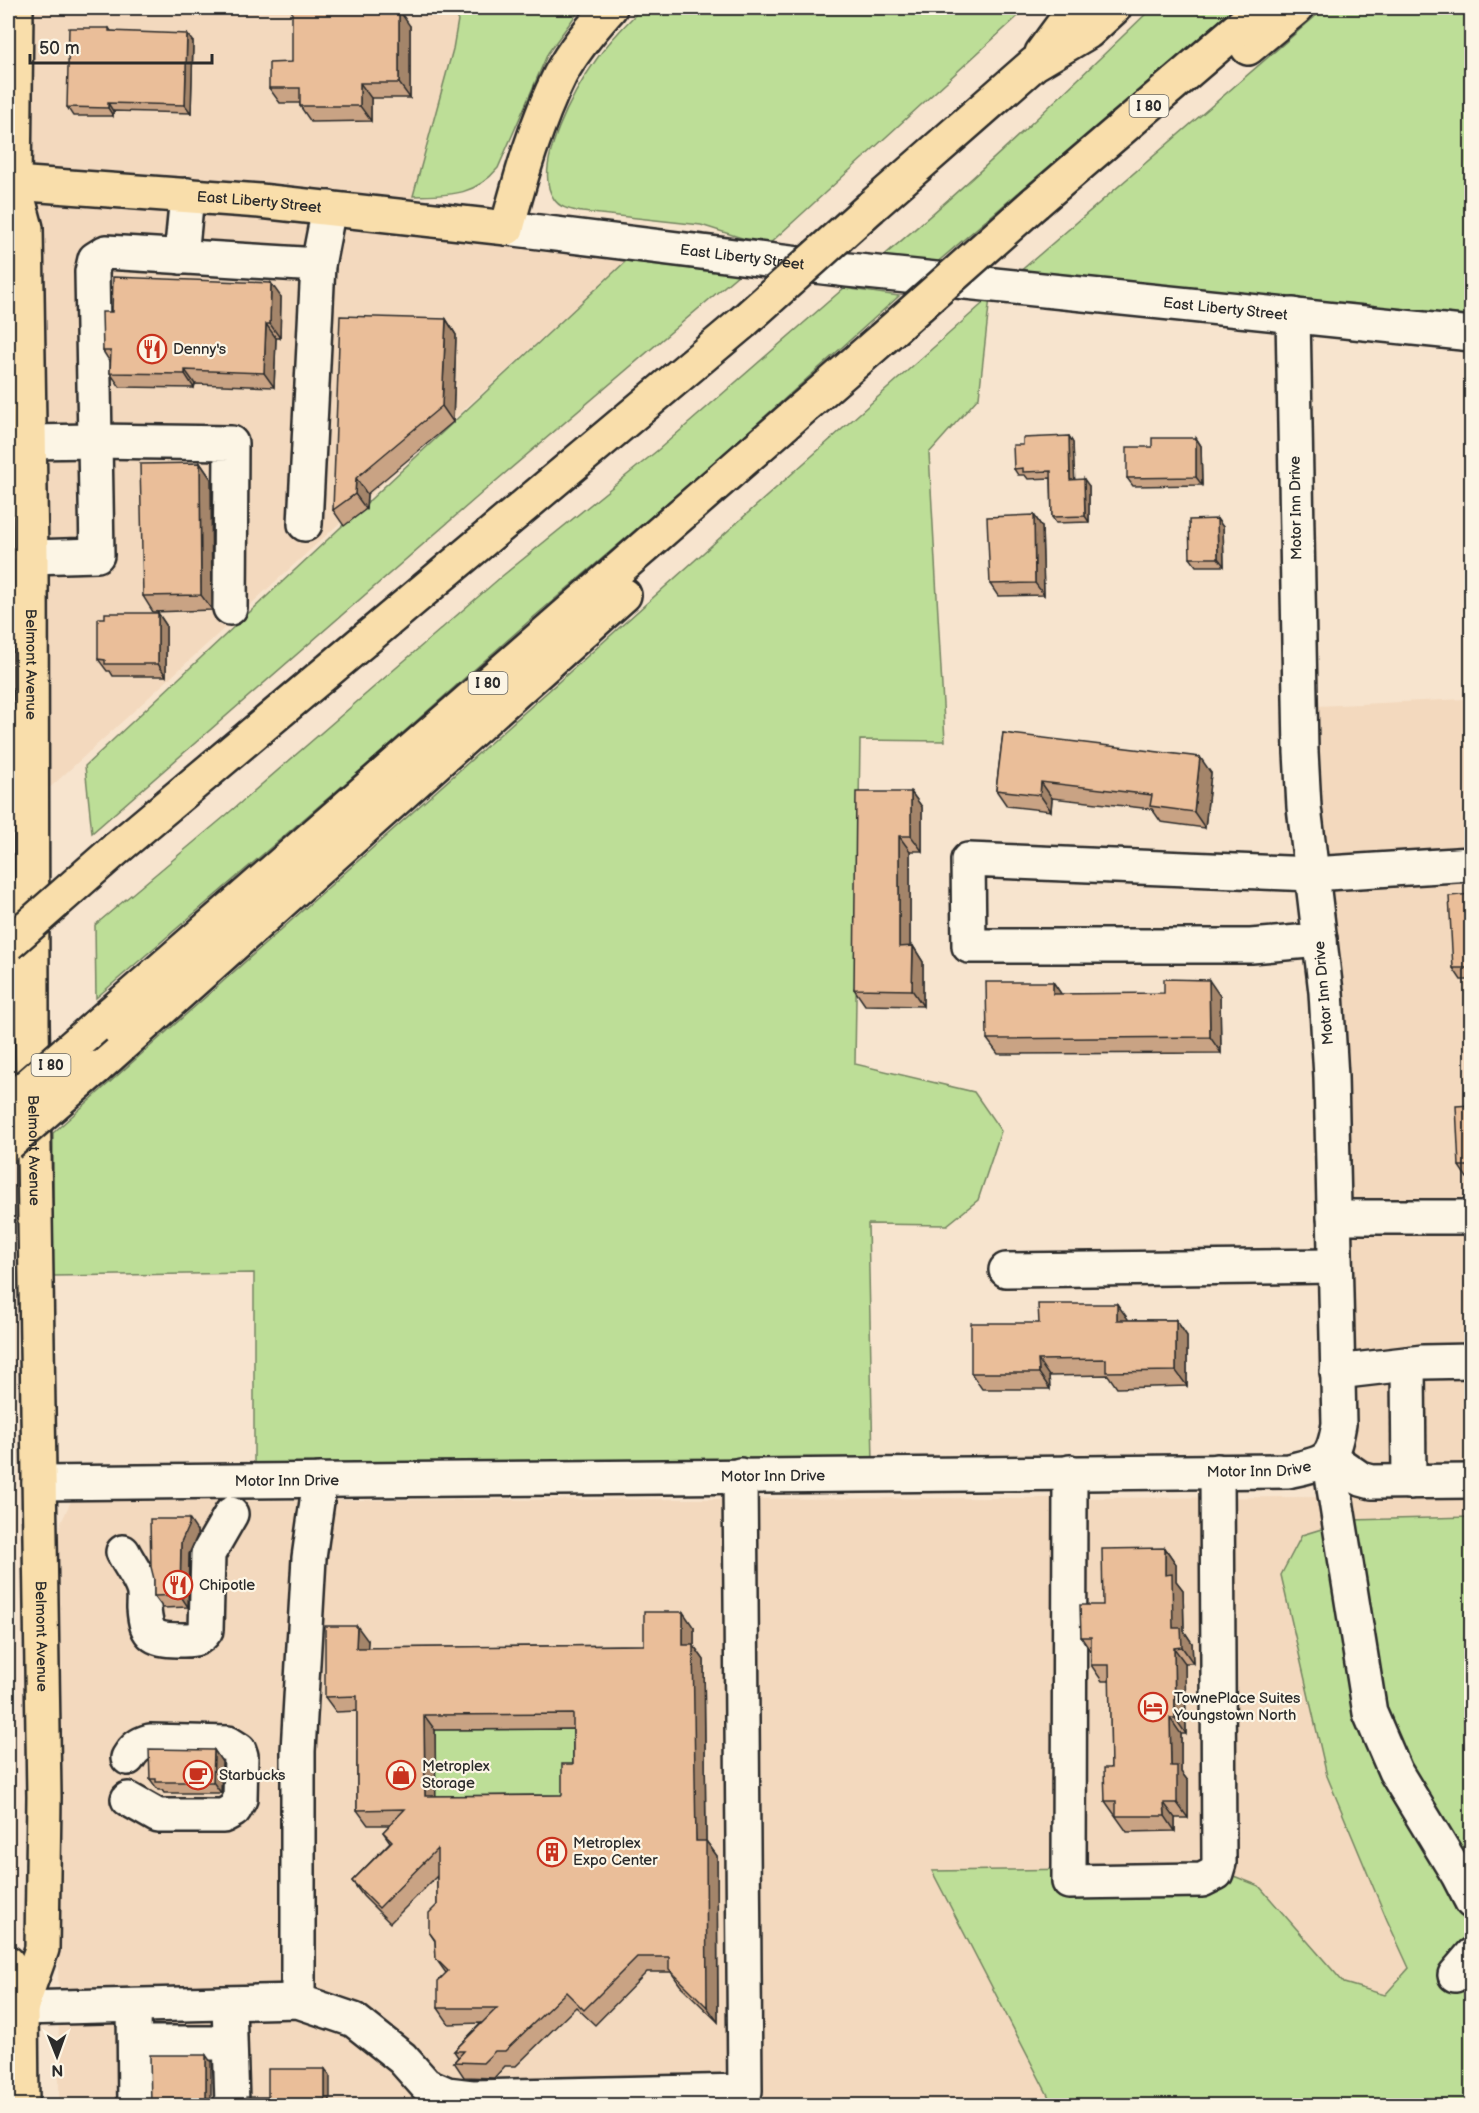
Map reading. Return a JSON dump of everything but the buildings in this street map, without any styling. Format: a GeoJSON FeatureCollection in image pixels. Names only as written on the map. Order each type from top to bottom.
{"type":"FeatureCollection","features":[{"type":"Feature","properties":{"kind":"main road","name":"Belmont Avenue"},"geometry":{"type":"LineString","coordinates":[[12,2009],[42,1949],[44,1797],[32,1023],[20,740],[31,557],[26,228],[10,188],[16,8]]}},
{"type":"Feature","properties":{"kind":"main road"},"geometry":{"type":"LineString","coordinates":[[507,228],[536,129],[561,73],[590,31],[610,8]]}},
{"type":"Feature","properties":{"kind":"main road"},"geometry":{"type":"LineString","coordinates":[[1034,64],[1075,8]]}},
{"type":"Feature","properties":{"kind":"main road"},"geometry":{"type":"LineString","coordinates":[[8,944],[116,849],[742,323],[1034,64],[1088,32],[1114,8]]}},
{"type":"Feature","properties":{"kind":"main road","name":"I 80"},"geometry":{"type":"LineString","coordinates":[[8,1103],[1035,203],[1262,8]]}},
{"type":"Feature","properties":{"kind":"main road"},"geometry":{"type":"LineString","coordinates":[[1117,134],[1207,84],[1296,8]]}},
{"type":"Feature","properties":{"kind":"main road","name":"East Liberty Street"},"geometry":{"type":"LineString","coordinates":[[10,188],[187,195],[507,228]]}},
{"type":"Feature","properties":{"kind":"main road"},"geometry":{"type":"LineString","coordinates":[[8,1144],[96,1068],[730,498],[803,408]]}},
{"type":"Feature","properties":{"kind":"main road","name":"Belmont Avenue"},"geometry":{"type":"LineString","coordinates":[[8,1963],[22,2106]]}},
{"type":"Feature","properties":{"kind":"street"},"geometry":{"type":"LineString","coordinates":[[181,257],[187,195]]}},
{"type":"Feature","properties":{"kind":"street"},"geometry":{"type":"LineString","coordinates":[[305,524],[318,266],[330,208]]}},
{"type":"Feature","properties":{"kind":"street","name":"East Liberty Street"},"geometry":{"type":"LineString","coordinates":[[507,228],[860,271],[1472,333]]}},
{"type":"Feature","properties":{"kind":"street"},"geometry":{"type":"LineString","coordinates":[[31,557],[97,555],[92,272],[95,259],[106,252],[318,266]]}},
{"type":"Feature","properties":{"kind":"street","name":"Motor Inn Drive"},"geometry":{"type":"LineString","coordinates":[[39,1483],[1288,1471],[1321,1464],[1329,1457],[1335,1446],[1339,1424],[1331,1077],[1326,992],[1304,807],[1301,752],[1293,315]]}},
{"type":"Feature","properties":{"kind":"street"},"geometry":{"type":"LineString","coordinates":[[29,442],[231,443],[230,608]]}},
{"type":"Feature","properties":{"kind":"street"},"geometry":{"type":"LineString","coordinates":[[1320,940],[1251,946],[969,946],[968,860],[1312,874],[1472,864]]}},
{"type":"Feature","properties":{"kind":"street"},"geometry":{"type":"LineString","coordinates":[[1334,1217],[1472,1217]]}},
{"type":"Feature","properties":{"kind":"street"},"geometry":{"type":"LineString","coordinates":[[1006,1270],[1335,1266]]}},
{"type":"Feature","properties":{"kind":"street"},"geometry":{"type":"LineString","coordinates":[[1337,1372],[1408,1364],[1472,1361]]}},
{"type":"Feature","properties":{"kind":"street"},"geometry":{"type":"LineString","coordinates":[[1408,1364],[1409,1482]]}},
{"type":"Feature","properties":{"kind":"street"},"geometry":{"type":"LineString","coordinates":[[1329,1457],[1361,1479],[1372,1482],[1472,1481]]}},
{"type":"Feature","properties":{"kind":"street"},"geometry":{"type":"LineString","coordinates":[[1329,1457],[1370,1713],[1395,1771],[1453,1866],[1472,1902]]}},
{"type":"Feature","properties":{"kind":"street"},"geometry":{"type":"LineString","coordinates":[[1070,1472],[1069,1882],[1202,1880],[1216,1873],[1219,1863],[1216,1471]]}},
{"type":"Feature","properties":{"kind":"street"},"geometry":{"type":"LineString","coordinates":[[12,2009],[298,2001],[354,2020],[402,2058],[426,2085],[447,2094],[472,2097],[745,2091],[740,1475]]}},
{"type":"Feature","properties":{"kind":"street"},"geometry":{"type":"LineString","coordinates":[[298,2001],[298,1750],[309,1558],[320,1480]]}},
{"type":"Feature","properties":{"kind":"street"},"geometry":{"type":"LineString","coordinates":[[123,1552],[144,1590],[145,1622],[148,1631],[156,1638],[164,1640],[193,1640],[206,1630],[208,1554],[231,1514]]}},
{"type":"Feature","properties":{"kind":"street"},"geometry":{"type":"LineString","coordinates":[[128,1758],[140,1743],[228,1743],[239,1750],[241,1756],[242,1794],[234,1810],[217,1817],[158,1816],[128,1799]]}},
{"type":"Feature","properties":{"kind":"street"},"geometry":{"type":"LineString","coordinates":[[225,2093],[229,2004]]}},
{"type":"Feature","properties":{"kind":"street"},"geometry":{"type":"LineString","coordinates":[[134,2007],[135,2043],[142,2091]]}},
{"type":"Feature","properties":{"kind":"street"},"geometry":{"type":"LineString","coordinates":[[135,2043],[229,2043]]}},
{"type":"Feature","properties":{"kind":"shaded area"},"geometry":{"type":"Polygon","coordinates":[[[8,8],[460,8],[453,49],[407,217],[644,245],[32,804],[32,740],[8,740],[8,8]]]}},
{"type":"Feature","properties":{"kind":"shaded area"},"geometry":{"type":"Polygon","coordinates":[[[1465,699],[1472,804],[1471,1517],[1351,1520],[1302,1535],[1281,1575],[1387,1920],[1409,1968],[1385,1995],[1344,1983],[1267,1894],[933,1871],[1053,2105],[59,2106],[56,1543],[61,1523],[71,1501],[1351,1497],[1347,1017],[1322,820],[1317,706],[1465,699]]]}},
{"type":"Feature","properties":{"kind":"green space"},"geometry":{"type":"Polygon","coordinates":[[[460,8],[581,8],[548,53],[498,168],[480,184],[470,189],[449,194],[413,196],[453,49],[460,8]]]}},
{"type":"Feature","properties":{"kind":"green space"},"geometry":{"type":"Polygon","coordinates":[[[642,8],[1027,8],[767,246],[701,225],[575,211],[563,207],[554,199],[548,185],[548,167],[552,148],[568,108],[601,53],[642,8]]]}},
{"type":"Feature","properties":{"kind":"green space"},"geometry":{"type":"Polygon","coordinates":[[[1152,8],[1234,8],[934,265],[881,258],[985,166],[1152,8]]]}},
{"type":"Feature","properties":{"kind":"green space"},"geometry":{"type":"Polygon","coordinates":[[[1325,8],[1471,8],[1471,323],[1017,274],[1325,8]]]}},
{"type":"Feature","properties":{"kind":"green space"},"geometry":{"type":"Polygon","coordinates":[[[626,261],[739,274],[483,492],[92,833],[85,766],[626,261]]]}},
{"type":"Feature","properties":{"kind":"green space"},"geometry":{"type":"Polygon","coordinates":[[[844,288],[899,296],[710,466],[96,998],[95,925],[224,817],[501,577],[658,450],[844,288]]]}},
{"type":"Feature","properties":{"kind":"green space"},"geometry":{"type":"Polygon","coordinates":[[[990,297],[979,397],[929,453],[945,741],[860,740],[855,1064],[974,1092],[1001,1131],[978,1200],[947,1225],[868,1224],[873,1462],[254,1467],[254,1273],[53,1276],[53,1133],[990,297]]]}},
{"type":"Feature","properties":{"kind":"green space"},"geometry":{"type":"Polygon","coordinates":[[[1471,1517],[1471,2105],[1053,2105],[932,1871],[1211,1867],[1259,1886],[1344,1983],[1385,1995],[1409,1968],[1327,1776],[1281,1575],[1302,1535],[1351,1520],[1471,1517]]]}},
{"type":"Feature","properties":{"kind":"green space"},"geometry":{"type":"Polygon","coordinates":[[[584,1729],[572,1810],[436,1811],[420,1730],[584,1729]]]}},
{"type":"Feature","properties":{"kind":"place","name":"Denny's"},"geometry":{"type":"Point","coordinates":[152,349]}},
{"type":"Feature","properties":{"kind":"place","name":"Chipotle"},"geometry":{"type":"Point","coordinates":[178,1585]}},
{"type":"Feature","properties":{"kind":"place","name":"TownePlace Suites Youngstown North"},"geometry":{"type":"Point","coordinates":[1153,1707]}},
{"type":"Feature","properties":{"kind":"place","name":"Starbucks"},"geometry":{"type":"Point","coordinates":[198,1775]}},
{"type":"Feature","properties":{"kind":"place","name":"Metroplex Storage"},"geometry":{"type":"Point","coordinates":[401,1775]}},
{"type":"Feature","properties":{"kind":"place","name":"Metroplex Expo Center"},"geometry":{"type":"Point","coordinates":[552,1852]}}]}
